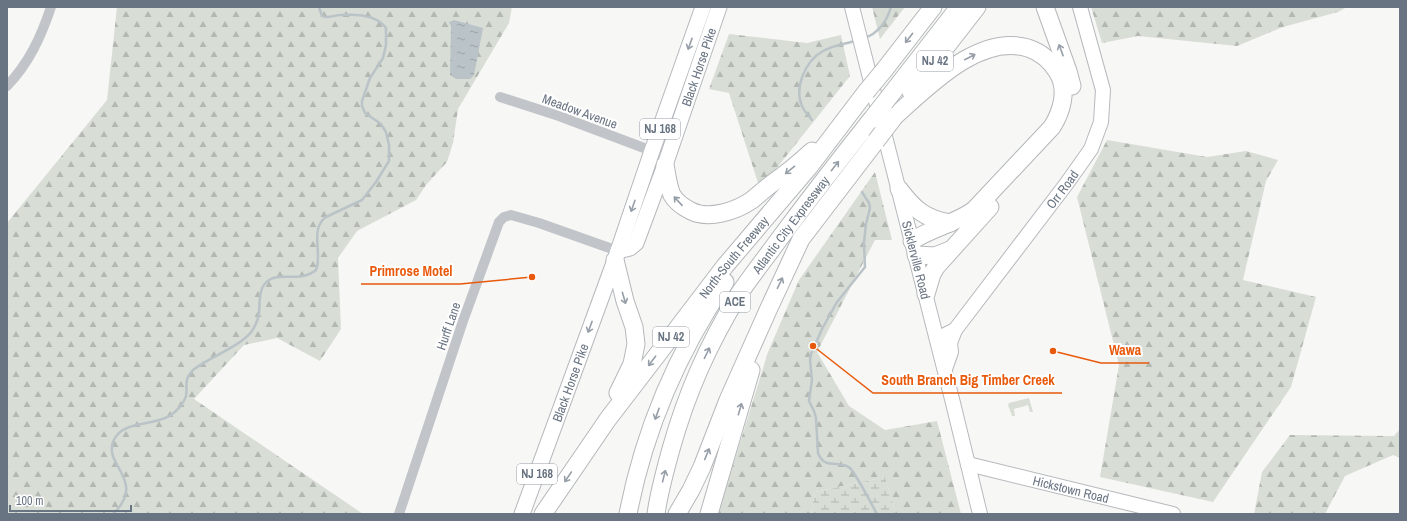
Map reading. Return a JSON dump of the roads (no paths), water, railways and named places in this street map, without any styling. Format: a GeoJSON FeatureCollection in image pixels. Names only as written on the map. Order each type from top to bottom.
{"type":"FeatureCollection","features":[{"type":"Feature","properties":{"kind":"highway","name":"North-South Freeway"},"geometry":{"type":"LineString","coordinates":[[543,514],[608,419],[725,266],[809,167],[933,7]]}},
{"type":"Feature","properties":{"kind":"highway","name":"Atlantic City Expressway"},"geometry":{"type":"LineString","coordinates":[[656,514],[658,498],[666,466],[692,384],[721,325],[753,275],[811,196],[959,7]]}},
{"type":"Feature","properties":{"kind":"highway","name":"NJ 42"},"geometry":{"type":"LineString","coordinates":[[676,514],[691,490],[702,467],[728,400],[801,240],[977,7]]}},
{"type":"Feature","properties":{"kind":"highway"},"geometry":{"type":"LineString","coordinates":[[926,294],[932,274],[936,267],[950,250],[1052,144],[1065,126],[1070,115],[1073,100],[1072,86],[1045,7]]}},
{"type":"Feature","properties":{"kind":"highway"},"geometry":{"type":"LineString","coordinates":[[895,116],[926,88],[953,67],[974,55],[989,49],[1005,46],[1021,46],[1036,51],[1049,61],[1058,73],[1063,86],[1062,108],[1052,127],[974,210],[967,215],[932,230],[914,248],[935,256],[950,250]]}},
{"type":"Feature","properties":{"kind":"highway"},"geometry":{"type":"LineString","coordinates":[[665,165],[669,187],[673,196],[679,203],[695,213],[705,215],[724,212],[750,201],[796,165],[817,145],[866,92]]}},
{"type":"Feature","properties":{"kind":"highway","name":"Atlantic City Expressway"},"geometry":{"type":"LineString","coordinates":[[628,514],[639,463],[658,409],[684,351],[710,305],[809,167]]}},
{"type":"Feature","properties":{"kind":"highway"},"geometry":{"type":"LineString","coordinates":[[899,189],[910,203],[920,212],[933,220],[950,223]]}},
{"type":"Feature","properties":{"kind":"highway"},"geometry":{"type":"LineString","coordinates":[[578,462],[620,390],[632,364],[636,344],[634,327],[625,300],[616,256]]}},
{"type":"Feature","properties":{"kind":"highway"},"geometry":{"type":"LineString","coordinates":[[709,514],[769,308]]}},
{"type":"Feature","properties":{"kind":"main road","name":"Black Horse Pike"},"geometry":{"type":"LineString","coordinates":[[522,514],[616,256],[703,7]]}},
{"type":"Feature","properties":{"kind":"main road","name":"Black Horse Pike"},"geometry":{"type":"LineString","coordinates":[[616,256],[636,243],[665,165],[718,7]]}},
{"type":"Feature","properties":{"kind":"main road"},"geometry":{"type":"LineString","coordinates":[[664,117],[678,123]]}},
{"type":"Feature","properties":{"kind":"street"},"geometry":{"type":"LineString","coordinates":[[7,86],[16,76],[33,51],[43,30],[51,7]]}},
{"type":"Feature","properties":{"kind":"street","name":"Sicklerville Road"},"geometry":{"type":"LineString","coordinates":[[852,7],[926,294],[980,514]]}},
{"type":"Feature","properties":{"kind":"street","name":"Orr Road"},"geometry":{"type":"LineString","coordinates":[[937,339],[955,330],[1067,183],[1091,149],[1101,122],[1103,90],[1080,7]]}},
{"type":"Feature","properties":{"kind":"street","name":"Meadow Avenue"},"geometry":{"type":"LineString","coordinates":[[500,97],[559,116],[652,151]]}},
{"type":"Feature","properties":{"kind":"street","name":"Hurff Lane"},"geometry":{"type":"LineString","coordinates":[[399,514],[463,321],[499,222],[504,217],[512,215],[539,223],[616,256]]}},
{"type":"Feature","properties":{"kind":"street"},"geometry":{"type":"LineString","coordinates":[[944,369],[951,352],[950,343],[955,330]]}},
{"type":"Feature","properties":{"kind":"street","name":"Hickstown Road"},"geometry":{"type":"LineString","coordinates":[[968,464],[1066,487],[1165,513]]}},
{"type":"Feature","properties":{"kind":"water"},"geometry":{"type":"Polygon","coordinates":[[[454,20],[483,28],[474,75],[470,79],[456,79],[450,75],[451,26],[449,22],[454,20]]]}},
{"type":"Feature","properties":{"kind":"waterway"},"geometry":{"type":"LineString","coordinates":[[113,514],[122,502],[126,492],[126,483],[114,459],[112,451],[113,442],[117,435],[123,430],[139,424],[164,419],[178,409],[185,399],[186,383],[193,370],[240,342],[252,331],[259,316],[261,291],[265,283],[274,278],[303,276],[316,270],[318,264],[317,235],[321,222],[326,217],[362,200],[376,182],[389,161],[389,145],[386,132],[381,124],[365,113],[362,106],[362,101],[370,78],[383,58],[386,45],[386,28],[377,20],[365,16],[338,15],[324,17],[322,16],[319,7]]}},
{"type":"Feature","properties":{"kind":"waterway"},"geometry":{"type":"LineString","coordinates":[[864,38],[878,30],[887,17],[891,7]]}},
{"type":"Feature","properties":{"kind":"waterway"},"geometry":{"type":"LineString","coordinates":[[812,120],[804,110],[800,101],[800,84],[806,68],[811,61],[823,51],[855,41]]}},
{"type":"Feature","properties":{"kind":"waterway"},"geometry":{"type":"LineString","coordinates":[[862,192],[869,203],[870,208],[866,224],[864,243],[865,267],[837,302],[822,329],[811,354],[810,360],[812,380],[809,401],[816,418],[818,453],[821,458],[824,462],[841,464],[850,468],[877,514]]}},
{"type":"Feature","properties":{"kind":"place","name":"Primrose Motel"},"geometry":{"type":"Point","coordinates":[532,277]}},
{"type":"Feature","properties":{"kind":"place","name":"South Branch Big Timber Creek"},"geometry":{"type":"Point","coordinates":[813,346]}},
{"type":"Feature","properties":{"kind":"place","name":"Wawa"},"geometry":{"type":"Point","coordinates":[1053,351]}}]}
